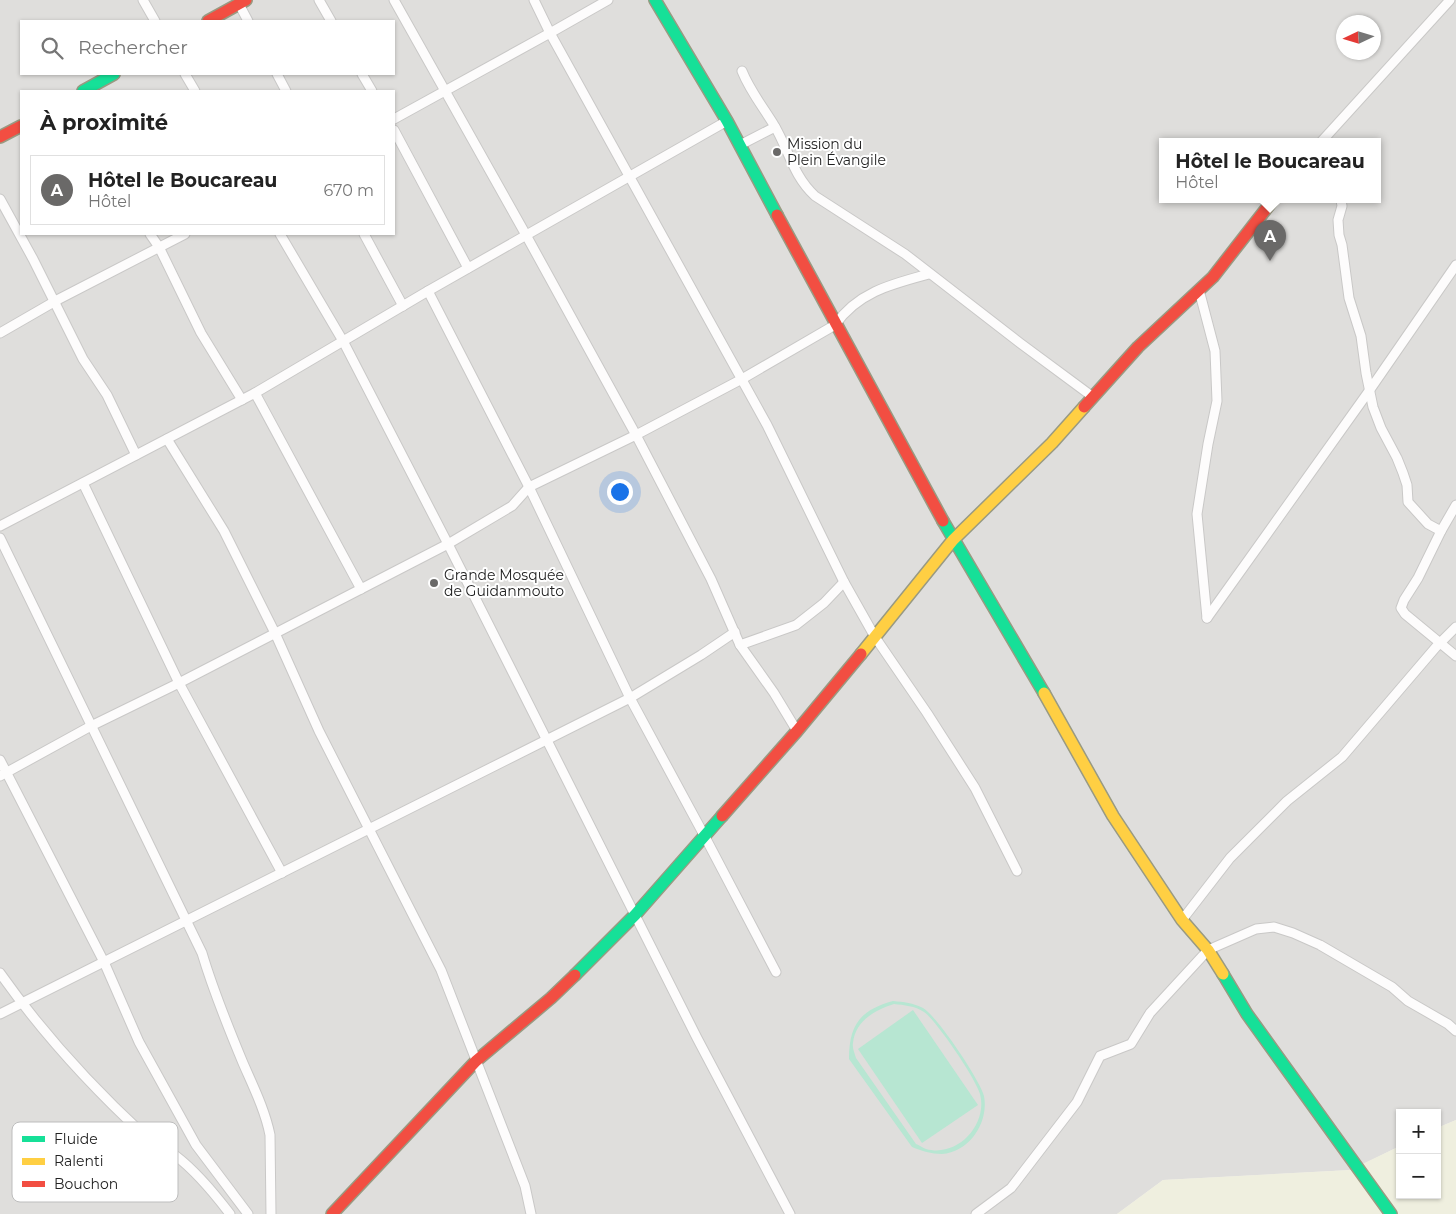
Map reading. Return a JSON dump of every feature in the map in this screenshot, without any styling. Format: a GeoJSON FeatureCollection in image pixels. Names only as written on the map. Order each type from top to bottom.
{"type":"FeatureCollection","features":[{"type":"Feature","properties":{"kind":"street"},"geometry":{"type":"LineString","coordinates":[[144,0],[154,20]]}},
{"type":"Feature","properties":{"kind":"street"},"geometry":{"type":"LineString","coordinates":[[319,0],[330,20]]}},
{"type":"Feature","properties":{"kind":"street"},"geometry":{"type":"LineString","coordinates":[[394,0],[446,90],[636,435],[711,579],[740,646],[774,693],[796,731]]}},
{"type":"Feature","properties":{"kind":"street"},"geometry":{"type":"LineString","coordinates":[[534,0],[550,33],[767,425],[844,582],[875,637],[975,788],[1017,871]]}},
{"type":"Feature","properties":{"kind":"street"},"geometry":{"type":"LineString","coordinates":[[395,117],[608,0]]}},
{"type":"Feature","properties":{"kind":"street"},"geometry":{"type":"LineString","coordinates":[[655,0],[727,121],[834,324],[953,540],[1061,722],[1113,816],[1182,920],[1208,950],[1247,1014],[1391,1214]]}},
{"type":"Feature","properties":{"kind":"street"},"geometry":{"type":"LineString","coordinates":[[1325,138],[1450,0]]}},
{"type":"Feature","properties":{"kind":"street"},"geometry":{"type":"LineString","coordinates":[[210,20],[243,2],[248,20]]}},
{"type":"Feature","properties":{"kind":"street"},"geometry":{"type":"LineString","coordinates":[[742,71],[746,82],[775,127],[804,186],[815,196],[905,254],[1093,398]]}},
{"type":"Feature","properties":{"kind":"street"},"geometry":{"type":"LineString","coordinates":[[85,90],[112,75]]}},
{"type":"Feature","properties":{"kind":"street"},"geometry":{"type":"LineString","coordinates":[[186,75],[194,90]]}},
{"type":"Feature","properties":{"kind":"street"},"geometry":{"type":"LineString","coordinates":[[278,75],[285,90]]}},
{"type":"Feature","properties":{"kind":"street"},"geometry":{"type":"LineString","coordinates":[[363,75],[371,90]]}},
{"type":"Feature","properties":{"kind":"street"},"geometry":{"type":"LineString","coordinates":[[0,526],[255,393],[428,291],[727,121]]}},
{"type":"Feature","properties":{"kind":"street"},"geometry":{"type":"LineString","coordinates":[[0,137],[20,127]]}},
{"type":"Feature","properties":{"kind":"street"},"geometry":{"type":"LineString","coordinates":[[740,146],[775,127]]}},
{"type":"Feature","properties":{"kind":"street"},"geometry":{"type":"LineString","coordinates":[[395,132],[468,268]]}},
{"type":"Feature","properties":{"kind":"street"},"geometry":{"type":"LineString","coordinates":[[0,199],[83,359],[107,395],[136,455]]}},
{"type":"Feature","properties":{"kind":"street"},"geometry":{"type":"LineString","coordinates":[[332,1214],[476,1061],[552,998],[635,915],[796,731],[953,540],[1052,443],[1138,347],[1213,277],[1272,203]]}},
{"type":"Feature","properties":{"kind":"street"},"geometry":{"type":"LineString","coordinates":[[1342,203],[1338,220],[1338,235],[1342,244],[1349,298],[1361,336],[1369,391],[1381,428],[1403,473],[1408,502],[1428,524],[1441,531]]}},
{"type":"Feature","properties":{"kind":"street"},"geometry":{"type":"LineString","coordinates":[[151,235],[159,247],[201,333],[242,400]]}},
{"type":"Feature","properties":{"kind":"street"},"geometry":{"type":"LineString","coordinates":[[0,332],[54,301],[183,235]]}},
{"type":"Feature","properties":{"kind":"street"},"geometry":{"type":"LineString","coordinates":[[281,235],[343,341],[548,740],[697,1038],[790,1214]]}},
{"type":"Feature","properties":{"kind":"street"},"geometry":{"type":"LineString","coordinates":[[365,235],[403,306]]}},
{"type":"Feature","properties":{"kind":"street"},"geometry":{"type":"LineString","coordinates":[[1199,290],[1215,351],[1217,401],[1197,514],[1207,618],[1369,391],[1456,265]]}},
{"type":"Feature","properties":{"kind":"street"},"geometry":{"type":"LineString","coordinates":[[3,774],[91,726],[179,683],[448,544],[512,506],[529,487],[636,435],[742,379],[834,324],[845,310],[880,288],[929,274]]}},
{"type":"Feature","properties":{"kind":"street"},"geometry":{"type":"LineString","coordinates":[[428,291],[529,487],[630,698],[776,972]]}},
{"type":"Feature","properties":{"kind":"street"},"geometry":{"type":"LineString","coordinates":[[255,393],[361,589]]}},
{"type":"Feature","properties":{"kind":"street"},"geometry":{"type":"LineString","coordinates":[[167,439],[224,531],[275,633],[318,731],[441,970],[525,1186],[531,1214]]}},
{"type":"Feature","properties":{"kind":"street"},"geometry":{"type":"LineString","coordinates":[[83,482],[179,683],[282,874]]}},
{"type":"Feature","properties":{"kind":"street"},"geometry":{"type":"LineString","coordinates":[[1456,505],[1401,608],[1402,612],[1410,619],[1441,642],[1456,656]]}},
{"type":"Feature","properties":{"kind":"street"},"geometry":{"type":"LineString","coordinates":[[0,538],[202,953],[240,1058],[268,1123],[270,1135],[271,1214]]}},
{"type":"Feature","properties":{"kind":"street"},"geometry":{"type":"LineString","coordinates":[[740,646],[796,625],[824,603],[844,582]]}},
{"type":"Feature","properties":{"kind":"street"},"geometry":{"type":"LineString","coordinates":[[1182,920],[1230,858],[1288,801],[1342,758],[1383,707],[1456,627]]}},
{"type":"Feature","properties":{"kind":"street"},"geometry":{"type":"LineString","coordinates":[[0,1014],[630,698],[701,655],[734,632]]}},
{"type":"Feature","properties":{"kind":"street"},"geometry":{"type":"LineString","coordinates":[[0,760],[3,774],[104,962],[139,1042],[196,1145],[248,1214]]}},
{"type":"Feature","properties":{"kind":"street"},"geometry":{"type":"LineString","coordinates":[[976,1214],[1011,1188],[1077,1102],[1100,1056],[1132,1044],[1150,1013],[1208,950],[1256,929],[1274,928],[1293,933],[1320,945],[1392,987],[1408,1001],[1448,1024],[1456,1031]]}},
{"type":"Feature","properties":{"kind":"street"},"geometry":{"type":"LineString","coordinates":[[0,973],[22,1003],[85,1077],[131,1122]]}},
{"type":"Feature","properties":{"kind":"street"},"geometry":{"type":"LineString","coordinates":[[178,1158],[214,1193],[230,1214]]}},
{"type":"Feature","properties":{"kind":"shaded area"},"geometry":{"type":"Polygon","coordinates":[[[0,0],[1456,0],[1456,1120],[1441,1126],[1441,1109],[1396,1109],[1396,1148],[1351,1170],[1163,1180],[1117,1214],[0,1214],[0,0]]]}},
{"type":"Feature","properties":{"kind":"green space"},"geometry":{"type":"Polygon","coordinates":[[[893,1001],[923,1008],[938,1023],[975,1077],[984,1096],[985,1106],[980,1125],[975,1134],[961,1148],[942,1154],[912,1147],[849,1059],[851,1037],[854,1028],[865,1014],[893,1001]],[[894,1004],[867,1017],[858,1028],[853,1043],[856,1058],[916,1144],[926,1149],[938,1150],[949,1148],[968,1136],[975,1127],[981,1105],[977,1086],[964,1064],[930,1017],[917,1008],[894,1004]]]}},
{"type":"Feature","properties":{"kind":"green space"},"geometry":{"type":"Polygon","coordinates":[[[913,1010],[978,1105],[922,1143],[858,1049],[913,1010]]]}},
{"type":"Feature","properties":{"kind":"green space"},"geometry":{"type":"Polygon","coordinates":[[[1456,1120],[1456,1214],[1117,1214],[1163,1180],[1350,1170],[1396,1148],[1396,1199],[1441,1199],[1441,1126],[1456,1120]]]}},
{"type":"Feature","properties":{"kind":"traffic: fast"},"geometry":{"type":"LineString","coordinates":[[655,0],[727,121],[777,215]]}},
{"type":"Feature","properties":{"kind":"traffic: fast"},"geometry":{"type":"LineString","coordinates":[[85,90],[112,75]]}},
{"type":"Feature","properties":{"kind":"traffic: fast"},"geometry":{"type":"LineString","coordinates":[[943,521],[1044,693]]}},
{"type":"Feature","properties":{"kind":"traffic: fast"},"geometry":{"type":"LineString","coordinates":[[575,975],[635,915],[722,816]]}},
{"type":"Feature","properties":{"kind":"traffic: fast"},"geometry":{"type":"LineString","coordinates":[[1223,974],[1247,1014],[1391,1214]]}},
{"type":"Feature","properties":{"kind":"traffic: slow"},"geometry":{"type":"LineString","coordinates":[[861,654],[953,540],[1052,443],[1084,407]]}},
{"type":"Feature","properties":{"kind":"traffic: slow"},"geometry":{"type":"LineString","coordinates":[[1044,693],[1113,816],[1182,920],[1208,950],[1223,974]]}},
{"type":"Feature","properties":{"kind":"traffic: jam"},"geometry":{"type":"LineString","coordinates":[[210,20],[246,0]]}},
{"type":"Feature","properties":{"kind":"traffic: jam"},"geometry":{"type":"LineString","coordinates":[[0,137],[20,127]]}},
{"type":"Feature","properties":{"kind":"traffic: jam"},"geometry":{"type":"LineString","coordinates":[[1084,407],[1138,347],[1213,277],[1271,203]]}},
{"type":"Feature","properties":{"kind":"traffic: jam"},"geometry":{"type":"LineString","coordinates":[[777,215],[943,521]]}},
{"type":"Feature","properties":{"kind":"traffic: jam"},"geometry":{"type":"LineString","coordinates":[[722,816],[797,731],[861,654]]}},
{"type":"Feature","properties":{"kind":"traffic: jam"},"geometry":{"type":"LineString","coordinates":[[332,1214],[476,1061],[551,998],[575,975]]}},
{"type":"Feature","properties":{"kind":"place","name":"Mission du Plein Évangile"},"geometry":{"type":"Point","coordinates":[777,152]}},
{"type":"Feature","properties":{"kind":"place","name":"Hôtel le Boucareau"},"geometry":{"type":"Point","coordinates":[1270,261]}},
{"type":"Feature","properties":{"kind":"place","name":"Grande Mosquée de Guidanmouto"},"geometry":{"type":"Point","coordinates":[434,583]}}]}
